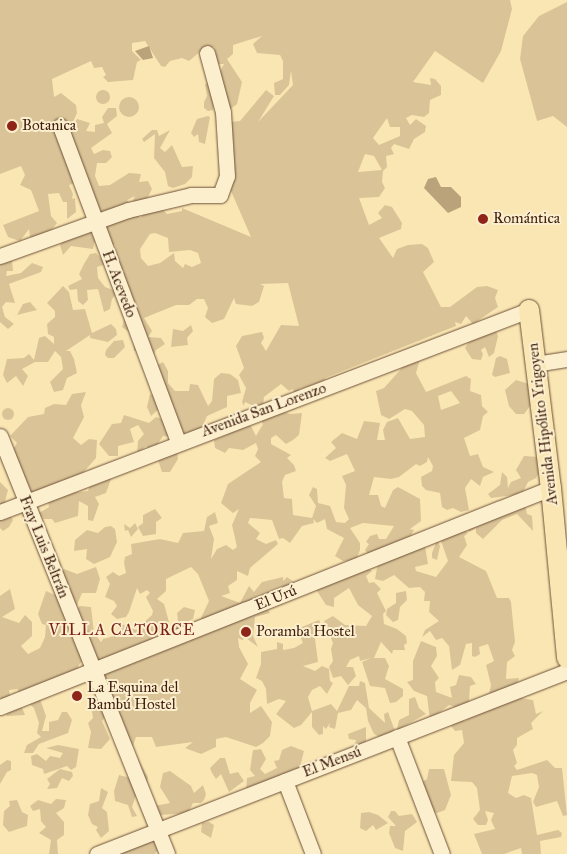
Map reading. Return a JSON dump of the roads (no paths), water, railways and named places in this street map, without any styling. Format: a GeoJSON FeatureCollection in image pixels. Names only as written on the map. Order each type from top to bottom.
{"type":"FeatureCollection","features":[{"type":"Feature","properties":{"kind":"main road","name":"Avenida Hipólito Yrigoyen"},"geometry":{"type":"LineString","coordinates":[[529,310],[564,604],[567,658]]}},
{"type":"Feature","properties":{"kind":"street"},"geometry":{"type":"LineString","coordinates":[[0,256],[95,221],[191,195],[220,196],[227,176],[223,112],[207,53]]}},
{"type":"Feature","properties":{"kind":"street","name":"H. Acevedo"},"geometry":{"type":"LineString","coordinates":[[60,126],[178,442]]}},
{"type":"Feature","properties":{"kind":"street","name":"Avenida San Lorenzo"},"geometry":{"type":"LineString","coordinates":[[0,512],[178,442],[432,350],[529,310]]}},
{"type":"Feature","properties":{"kind":"street"},"geometry":{"type":"LineString","coordinates":[[535,364],[567,359]]}},
{"type":"Feature","properties":{"kind":"street","name":"Fray Luis Beltrán"},"geometry":{"type":"LineString","coordinates":[[0,436],[167,854]]}},
{"type":"Feature","properties":{"kind":"street","name":"El Urú"},"geometry":{"type":"LineString","coordinates":[[0,707],[551,488]]}},
{"type":"Feature","properties":{"kind":"street","name":"El Mensú"},"geometry":{"type":"LineString","coordinates":[[97,854],[567,671]]}},
{"type":"Feature","properties":{"kind":"street"},"geometry":{"type":"LineString","coordinates":[[397,737],[442,854]]}},
{"type":"Feature","properties":{"kind":"street"},"geometry":{"type":"LineString","coordinates":[[285,781],[313,854]]}},
{"type":"Feature","properties":{"kind":"place","name":"Botanica"},"geometry":{"type":"Point","coordinates":[12,126]}},
{"type":"Feature","properties":{"kind":"place","name":"Romántica"},"geometry":{"type":"Point","coordinates":[483,219]}},
{"type":"Feature","properties":{"kind":"place","name":"Poramba Hostel"},"geometry":{"type":"Point","coordinates":[246,632]}},
{"type":"Feature","properties":{"kind":"place","name":"La Esquina del Bambú Hostel"},"geometry":{"type":"Point","coordinates":[77,696]}},
{"type":"Feature","properties":{"kind":"district","name":"VILLA CATORCE"},"geometry":{"type":"Point","coordinates":[122,630]}}]}
